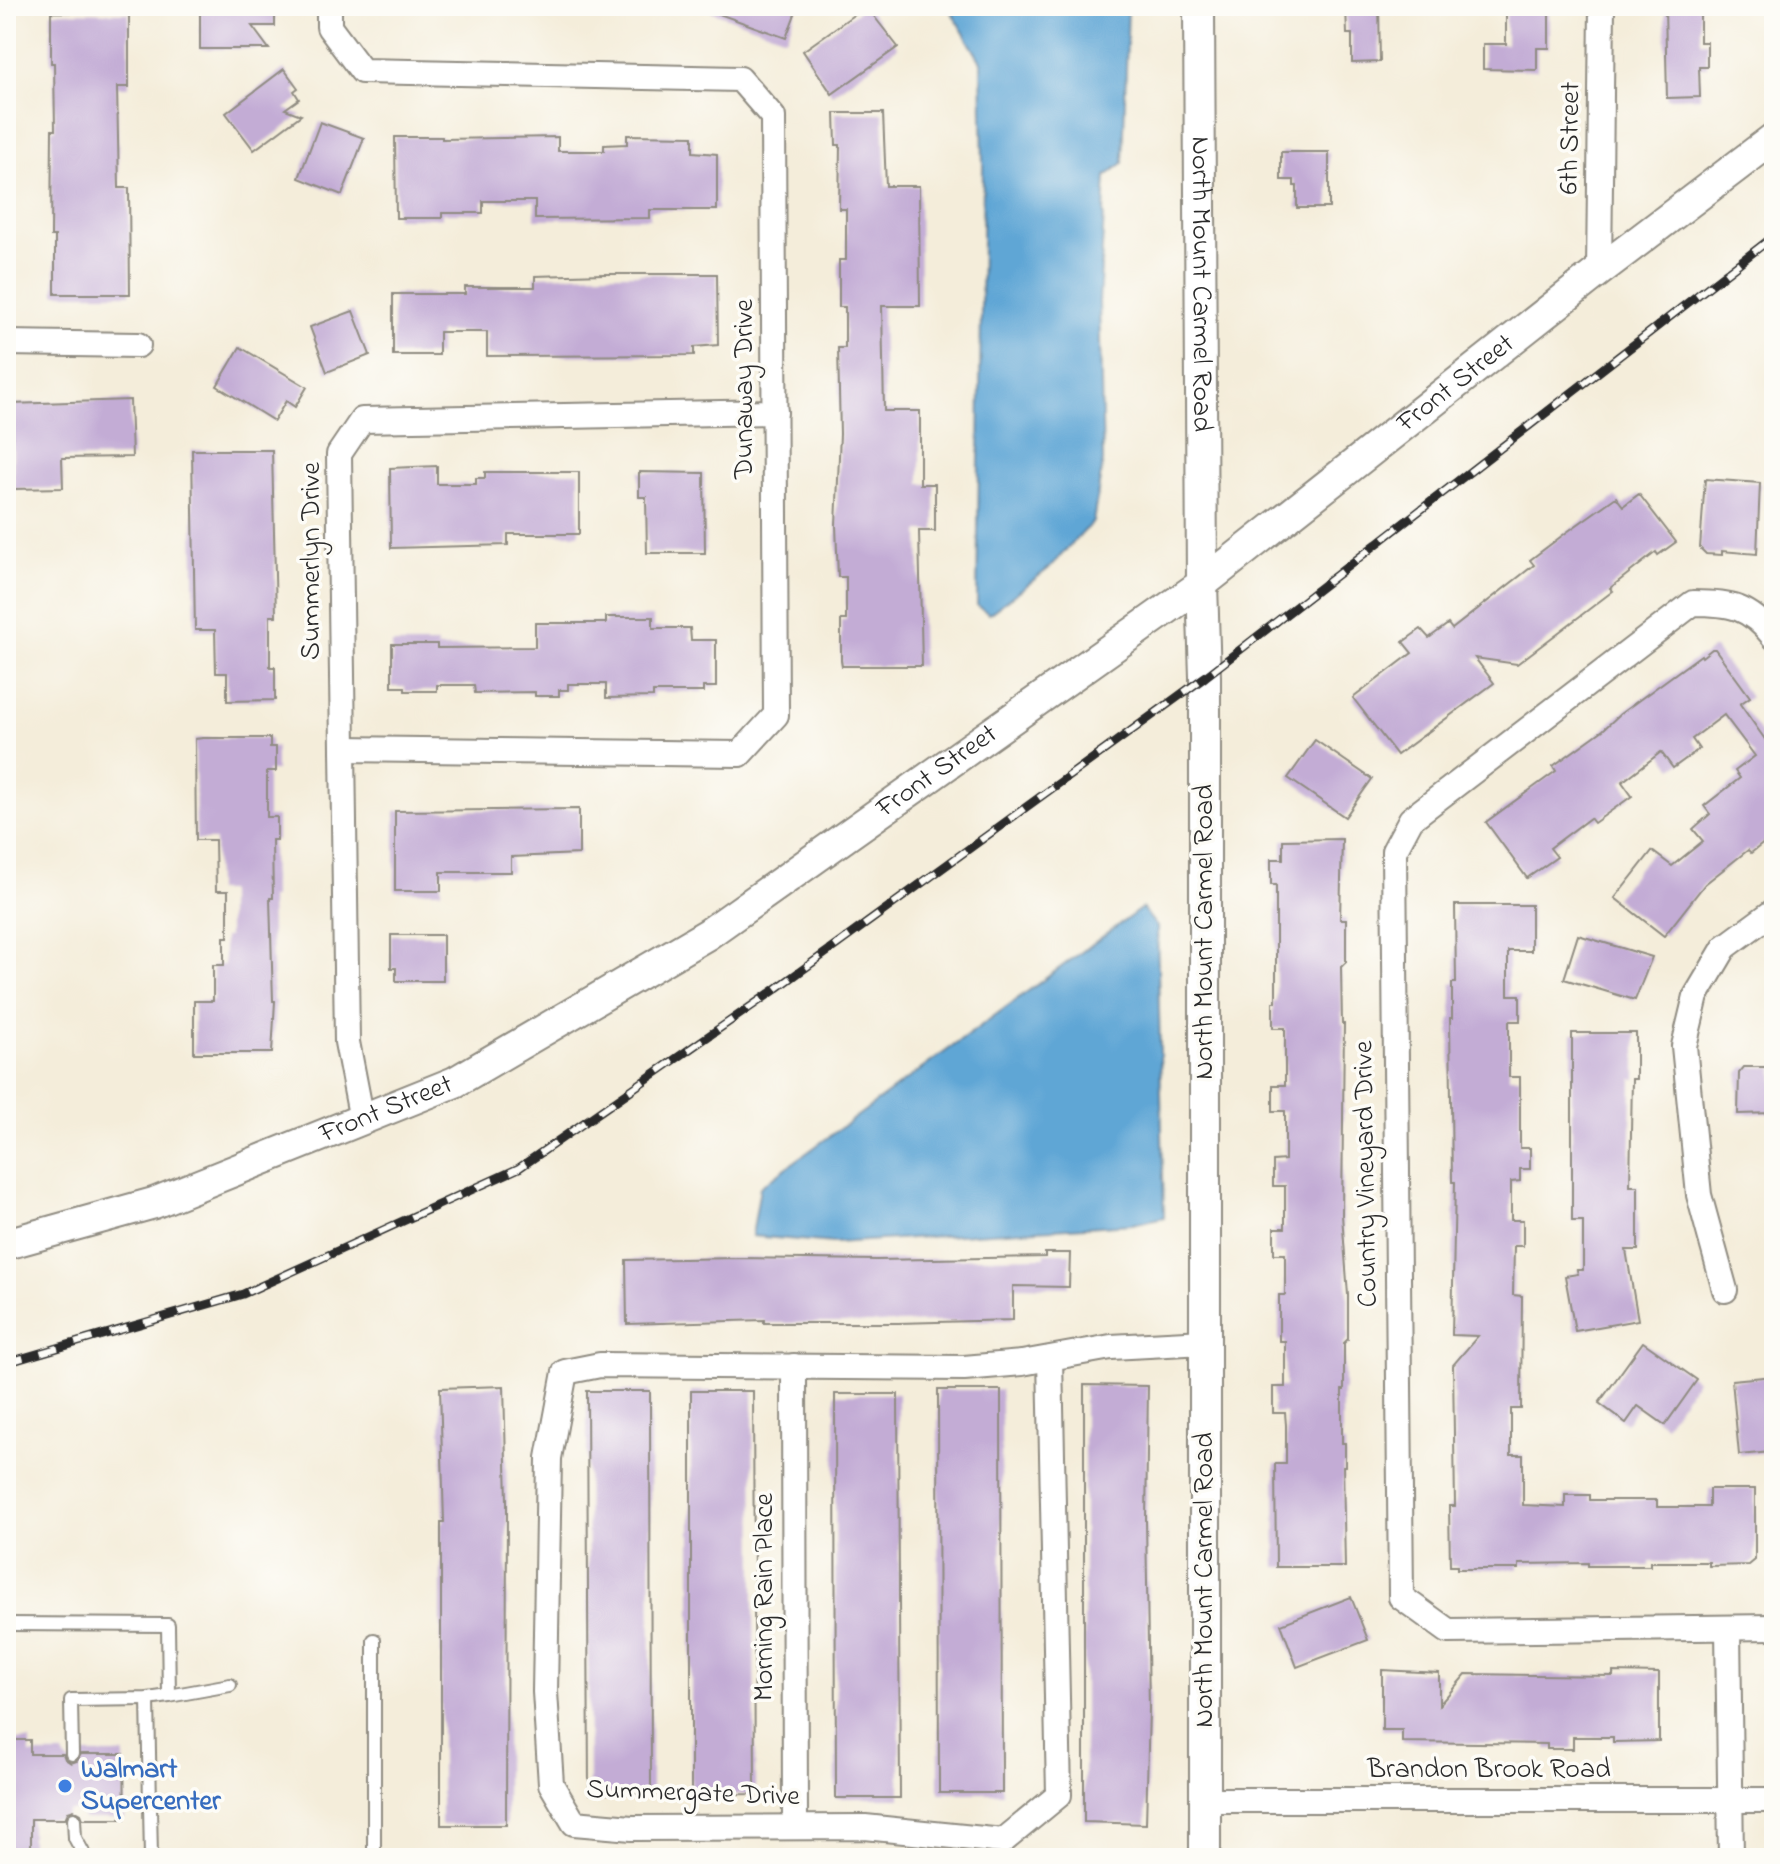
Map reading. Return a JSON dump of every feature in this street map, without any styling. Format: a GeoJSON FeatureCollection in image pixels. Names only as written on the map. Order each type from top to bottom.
{"type":"FeatureCollection","features":[{"type":"Feature","properties":{"kind":"street","name":"Dunaway Drive"},"geometry":{"type":"LineString","coordinates":[[329,6],[329,27],[362,71],[740,79],[773,117],[776,715],[740,754],[343,749]]}},
{"type":"Feature","properties":{"kind":"street","name":"North Mount Carmel Road"},"geometry":{"type":"LineString","coordinates":[[1199,6],[1205,677],[1205,1858]]}},
{"type":"Feature","properties":{"kind":"street","name":"6th Street"},"geometry":{"type":"LineString","coordinates":[[1599,271],[1602,6]]}},
{"type":"Feature","properties":{"kind":"street","name":"Front Street"},"geometry":{"type":"LineString","coordinates":[[6,1244],[154,1203],[455,1082],[708,934],[1202,584],[1599,271],[1774,138]]}},
{"type":"Feature","properties":{"kind":"street"},"geometry":{"type":"LineString","coordinates":[[6,343],[138,345]]}},
{"type":"Feature","properties":{"kind":"street","name":"Summerlyn Drive"},"geometry":{"type":"LineString","coordinates":[[362,1120],[347,1042],[339,454],[362,420],[775,412]]}},
{"type":"Feature","properties":{"kind":"street","name":"Country Vineyard Drive"},"geometry":{"type":"LineString","coordinates":[[1774,637],[1761,621],[1728,603],[1693,603],[1411,819],[1394,851],[1401,1597],[1448,1631],[1774,1627]]}},
{"type":"Feature","properties":{"kind":"street"},"geometry":{"type":"LineString","coordinates":[[1725,1290],[1699,1195],[1684,1046],[1696,996],[1725,947],[1774,911]]}},
{"type":"Feature","properties":{"kind":"street","name":"Summergate Drive"},"geometry":{"type":"LineString","coordinates":[[1050,1358],[1059,1795],[1003,1841],[865,1827],[632,1828],[574,1823],[551,1784],[545,1692],[549,1458],[565,1372],[600,1365],[964,1368],[1111,1347],[1205,1342]]}},
{"type":"Feature","properties":{"kind":"street","name":"Morning Rain Place"},"geometry":{"type":"LineString","coordinates":[[794,1366],[795,1827]]}},
{"type":"Feature","properties":{"kind":"street"},"geometry":{"type":"LineString","coordinates":[[1728,1628],[1731,1858]]}},
{"type":"Feature","properties":{"kind":"street","name":"Brandon Brook Road"},"geometry":{"type":"LineString","coordinates":[[1205,1800],[1774,1800]]}},
{"type":"Feature","properties":{"kind":"lane"},"geometry":{"type":"LineString","coordinates":[[6,1624],[168,1625],[169,1696]]}},
{"type":"Feature","properties":{"kind":"lane"},"geometry":{"type":"LineString","coordinates":[[374,1640],[374,1858]]}},
{"type":"Feature","properties":{"kind":"lane"},"geometry":{"type":"LineString","coordinates":[[72,1754],[71,1700],[148,1699],[230,1685]]}},
{"type":"Feature","properties":{"kind":"lane"},"geometry":{"type":"LineString","coordinates":[[148,1699],[151,1858]]}},
{"type":"Feature","properties":{"kind":"lane"},"geometry":{"type":"LineString","coordinates":[[74,1819],[75,1838],[86,1858]]}},
{"type":"Feature","properties":{"kind":"water"},"geometry":{"type":"Polygon","coordinates":[[[948,6],[1128,6],[1123,163],[1106,176],[1099,302],[1103,461],[1093,522],[1048,569],[989,614],[977,605],[983,166],[981,62],[948,6]]]}},
{"type":"Feature","properties":{"kind":"water"},"geometry":{"type":"Polygon","coordinates":[[[1142,908],[1157,927],[1164,1217],[1132,1224],[834,1243],[752,1236],[760,1187],[1142,908]]]}},
{"type":"Feature","properties":{"kind":"building"},"geometry":{"type":"Polygon","coordinates":[[[200,6],[275,6],[275,26],[252,26],[269,49],[200,49],[200,6]]]}},
{"type":"Feature","properties":{"kind":"building"},"geometry":{"type":"Polygon","coordinates":[[[706,6],[798,6],[786,38],[705,9],[706,6]]]}},
{"type":"Feature","properties":{"kind":"building"},"geometry":{"type":"Polygon","coordinates":[[[866,6],[898,47],[832,94],[803,51],[866,6]]]}},
{"type":"Feature","properties":{"kind":"building"},"geometry":{"type":"Polygon","coordinates":[[[1346,6],[1379,6],[1380,62],[1352,63],[1352,34],[1347,34],[1346,6]]]}},
{"type":"Feature","properties":{"kind":"building"},"geometry":{"type":"Polygon","coordinates":[[[1665,6],[1700,6],[1700,42],[1707,42],[1707,67],[1699,67],[1700,97],[1667,98],[1665,6]]]}},
{"type":"Feature","properties":{"kind":"building"},"geometry":{"type":"Polygon","coordinates":[[[1506,11],[1549,11],[1549,48],[1537,48],[1537,70],[1483,69],[1483,44],[1506,44],[1506,11]]]}},
{"type":"Feature","properties":{"kind":"building"},"geometry":{"type":"Polygon","coordinates":[[[51,12],[129,13],[129,87],[117,87],[119,188],[129,188],[130,294],[55,294],[55,236],[51,236],[52,130],[55,130],[51,12]]]}},
{"type":"Feature","properties":{"kind":"building"},"geometry":{"type":"Polygon","coordinates":[[[284,69],[298,88],[294,91],[299,99],[285,109],[301,115],[254,150],[226,113],[284,69]]]}},
{"type":"Feature","properties":{"kind":"building"},"geometry":{"type":"Polygon","coordinates":[[[835,113],[883,113],[886,186],[919,186],[920,306],[882,306],[884,411],[920,411],[920,484],[935,484],[935,531],[919,531],[922,666],[842,666],[841,660],[841,620],[846,620],[846,577],[838,577],[836,525],[840,434],[838,348],[845,348],[845,307],[839,307],[839,260],[846,260],[846,209],[839,209],[840,145],[836,145],[835,113]]]}},
{"type":"Feature","properties":{"kind":"building"},"geometry":{"type":"Polygon","coordinates":[[[320,122],[364,138],[342,195],[299,178],[320,122]]]}},
{"type":"Feature","properties":{"kind":"building"},"geometry":{"type":"Polygon","coordinates":[[[627,135],[693,136],[693,152],[717,154],[717,210],[650,210],[650,218],[535,219],[535,201],[483,201],[483,213],[442,213],[442,218],[396,218],[395,137],[558,137],[558,151],[604,151],[604,145],[627,144],[627,135]]]}},
{"type":"Feature","properties":{"kind":"building"},"geometry":{"type":"Polygon","coordinates":[[[1281,152],[1329,152],[1329,208],[1297,208],[1294,180],[1281,180],[1281,152]]]}},
{"type":"Feature","properties":{"kind":"building"},"geometry":{"type":"Polygon","coordinates":[[[717,274],[718,345],[694,347],[694,355],[487,356],[487,332],[439,332],[439,355],[393,355],[393,294],[465,294],[465,287],[535,287],[535,276],[717,274]]]}},
{"type":"Feature","properties":{"kind":"building"},"geometry":{"type":"Polygon","coordinates":[[[353,311],[370,355],[327,372],[310,327],[353,311]]]}},
{"type":"Feature","properties":{"kind":"building"},"geometry":{"type":"Polygon","coordinates":[[[240,347],[307,387],[295,407],[286,401],[274,421],[217,386],[240,347]]]}},
{"type":"Feature","properties":{"kind":"building"},"geometry":{"type":"Polygon","coordinates":[[[130,400],[132,457],[62,458],[63,488],[14,489],[11,404],[130,400]]]}},
{"type":"Feature","properties":{"kind":"building"},"geometry":{"type":"Polygon","coordinates":[[[192,450],[272,450],[276,616],[270,616],[270,667],[275,667],[275,700],[227,701],[227,673],[216,673],[215,630],[195,630],[192,450]]]}},
{"type":"Feature","properties":{"kind":"building"},"geometry":{"type":"Polygon","coordinates":[[[437,466],[437,484],[476,484],[476,478],[485,478],[485,472],[579,472],[579,534],[508,534],[508,545],[391,548],[390,468],[437,466]]]}},
{"type":"Feature","properties":{"kind":"building"},"geometry":{"type":"Polygon","coordinates":[[[639,472],[704,473],[705,553],[647,553],[646,497],[639,497],[639,472]]]}},
{"type":"Feature","properties":{"kind":"building"},"geometry":{"type":"Polygon","coordinates":[[[1705,479],[1760,483],[1757,554],[1722,551],[1722,555],[1706,554],[1700,548],[1705,479]]]}},
{"type":"Feature","properties":{"kind":"building"},"geometry":{"type":"Polygon","coordinates":[[[1639,494],[1676,542],[1658,555],[1656,552],[1610,588],[1613,591],[1517,664],[1475,658],[1494,683],[1397,755],[1353,698],[1412,653],[1403,642],[1421,629],[1429,638],[1448,624],[1452,629],[1534,565],[1530,560],[1567,532],[1616,497],[1623,506],[1639,494]]]}},
{"type":"Feature","properties":{"kind":"building"},"geometry":{"type":"Polygon","coordinates":[[[606,617],[653,617],[653,628],[690,628],[691,640],[716,640],[716,687],[703,687],[703,692],[653,692],[653,697],[606,698],[606,684],[568,684],[568,690],[559,690],[559,696],[535,696],[535,692],[475,693],[474,685],[437,685],[437,691],[405,691],[405,687],[392,687],[392,644],[437,644],[437,648],[535,647],[535,623],[606,623],[606,617]]]}},
{"type":"Feature","properties":{"kind":"building"},"geometry":{"type":"Polygon","coordinates":[[[1712,649],[1750,697],[1740,704],[1769,745],[1774,742],[1774,835],[1751,853],[1748,850],[1705,884],[1664,936],[1615,898],[1652,851],[1672,866],[1703,841],[1693,829],[1710,814],[1704,806],[1740,778],[1735,771],[1755,756],[1724,715],[1692,739],[1699,749],[1673,768],[1661,752],[1622,782],[1632,796],[1594,823],[1590,818],[1550,848],[1557,857],[1527,878],[1486,822],[1556,771],[1553,766],[1620,714],[1712,649]]]}},
{"type":"Feature","properties":{"kind":"building"},"geometry":{"type":"Polygon","coordinates":[[[270,738],[270,747],[276,747],[276,771],[267,771],[267,817],[277,817],[277,840],[272,840],[273,898],[270,898],[275,1001],[272,1053],[194,1053],[194,1001],[213,1001],[213,965],[224,965],[224,937],[228,937],[228,891],[216,891],[215,840],[196,840],[195,739],[270,738]]]}},
{"type":"Feature","properties":{"kind":"building"},"geometry":{"type":"Polygon","coordinates":[[[1315,740],[1372,779],[1345,817],[1288,778],[1315,740]]]}},
{"type":"Feature","properties":{"kind":"building"},"geometry":{"type":"Polygon","coordinates":[[[579,809],[579,854],[511,857],[511,872],[441,872],[441,891],[395,891],[395,811],[579,809]]]}},
{"type":"Feature","properties":{"kind":"building"},"geometry":{"type":"Polygon","coordinates":[[[1342,839],[1340,919],[1346,919],[1346,962],[1341,967],[1344,1024],[1342,1215],[1348,1295],[1348,1339],[1344,1343],[1342,1390],[1345,1567],[1276,1567],[1275,1464],[1286,1464],[1286,1425],[1285,1413],[1273,1413],[1273,1387],[1285,1387],[1285,1341],[1279,1341],[1279,1295],[1285,1295],[1285,1254],[1274,1254],[1274,1228],[1285,1228],[1285,1186],[1273,1186],[1273,1161],[1285,1160],[1285,1111],[1273,1111],[1273,1085],[1285,1085],[1285,1028],[1273,1028],[1273,1002],[1276,1002],[1276,885],[1271,885],[1271,859],[1283,859],[1283,840],[1342,839]]]}},
{"type":"Feature","properties":{"kind":"building"},"geometry":{"type":"Polygon","coordinates":[[[1455,905],[1531,905],[1531,951],[1508,951],[1508,995],[1520,995],[1520,1021],[1509,1021],[1509,1077],[1520,1077],[1520,1148],[1530,1148],[1530,1169],[1520,1169],[1520,1181],[1511,1182],[1511,1220],[1523,1220],[1523,1246],[1514,1246],[1513,1295],[1522,1296],[1521,1409],[1511,1409],[1511,1455],[1523,1455],[1523,1505],[1565,1507],[1565,1495],[1590,1495],[1590,1500],[1657,1500],[1657,1507],[1709,1507],[1709,1489],[1755,1489],[1755,1560],[1749,1565],[1650,1562],[1650,1566],[1519,1564],[1519,1569],[1457,1569],[1457,1566],[1450,1566],[1449,1506],[1455,1506],[1453,1365],[1478,1336],[1452,1335],[1455,1182],[1452,1182],[1450,1018],[1452,983],[1456,983],[1455,905]]]}},
{"type":"Feature","properties":{"kind":"building"},"geometry":{"type":"Polygon","coordinates":[[[391,935],[443,935],[443,981],[396,981],[396,968],[391,968],[391,935]]]}},
{"type":"Feature","properties":{"kind":"building"},"geometry":{"type":"Polygon","coordinates":[[[1578,935],[1652,957],[1635,1000],[1564,979],[1578,935]]]}},
{"type":"Feature","properties":{"kind":"building"},"geometry":{"type":"Polygon","coordinates":[[[1572,1033],[1636,1033],[1630,1186],[1638,1186],[1638,1250],[1626,1250],[1638,1320],[1575,1331],[1565,1276],[1583,1270],[1583,1221],[1572,1221],[1572,1033]]]}},
{"type":"Feature","properties":{"kind":"building"},"geometry":{"type":"Polygon","coordinates":[[[1744,1067],[1774,1067],[1774,1113],[1738,1114],[1739,1073],[1744,1067]]]}},
{"type":"Feature","properties":{"kind":"building"},"geometry":{"type":"Polygon","coordinates":[[[1045,1253],[1070,1253],[1069,1287],[1013,1286],[1013,1320],[764,1323],[764,1320],[627,1324],[626,1260],[877,1260],[1045,1257],[1045,1253]]]}},
{"type":"Feature","properties":{"kind":"building"},"geometry":{"type":"Polygon","coordinates":[[[1643,1342],[1697,1380],[1665,1425],[1638,1406],[1626,1423],[1599,1403],[1643,1342]]]}},
{"type":"Feature","properties":{"kind":"building"},"geometry":{"type":"Polygon","coordinates":[[[1774,1376],[1774,1432],[1769,1432],[1771,1452],[1739,1455],[1732,1380],[1774,1376]]]}},
{"type":"Feature","properties":{"kind":"building"},"geometry":{"type":"Polygon","coordinates":[[[1084,1385],[1148,1386],[1146,1520],[1149,1708],[1146,1824],[1084,1822],[1084,1385]]]}},
{"type":"Feature","properties":{"kind":"building"},"geometry":{"type":"Polygon","coordinates":[[[504,1386],[507,1501],[506,1825],[441,1825],[441,1522],[444,1522],[440,1388],[504,1386]]]}},
{"type":"Feature","properties":{"kind":"building"},"geometry":{"type":"Polygon","coordinates":[[[938,1390],[1001,1390],[1002,1793],[939,1793],[938,1390]]]}},
{"type":"Feature","properties":{"kind":"building"},"geometry":{"type":"Polygon","coordinates":[[[587,1391],[650,1391],[651,1794],[589,1794],[587,1391]]]}},
{"type":"Feature","properties":{"kind":"building"},"geometry":{"type":"Polygon","coordinates":[[[691,1391],[753,1391],[755,1794],[691,1795],[691,1391]]]}},
{"type":"Feature","properties":{"kind":"building"},"geometry":{"type":"Polygon","coordinates":[[[835,1394],[898,1394],[900,1798],[836,1798],[835,1394]]]}},
{"type":"Feature","properties":{"kind":"building"},"geometry":{"type":"Polygon","coordinates":[[[1351,1597],[1368,1640],[1297,1667],[1281,1624],[1351,1597]]]}},
{"type":"Feature","properties":{"kind":"building"},"geometry":{"type":"Polygon","coordinates":[[[1382,1670],[1439,1673],[1439,1705],[1466,1674],[1613,1676],[1613,1672],[1659,1673],[1659,1741],[1613,1742],[1613,1737],[1573,1737],[1573,1749],[1547,1749],[1547,1744],[1402,1742],[1402,1730],[1382,1730],[1382,1670]]]}},
{"type":"Feature","properties":{"kind":"building","name":"Walmart Supercenter"},"geometry":{"type":"Polygon","coordinates":[[[6,1740],[30,1740],[30,1754],[63,1754],[71,1763],[77,1761],[81,1754],[124,1754],[125,1819],[83,1819],[74,1810],[68,1812],[65,1819],[31,1819],[31,1858],[6,1858],[6,1740]]]}},
{"type":"Feature","properties":{"kind":"railway"},"geometry":{"type":"LineString","coordinates":[[6,1363],[243,1294],[519,1168],[776,989],[1205,677],[1774,236]]}},
{"type":"Feature","properties":{"kind":"place","name":"Walmart Supercenter"},"geometry":{"type":"Point","coordinates":[65,1786]}}]}
